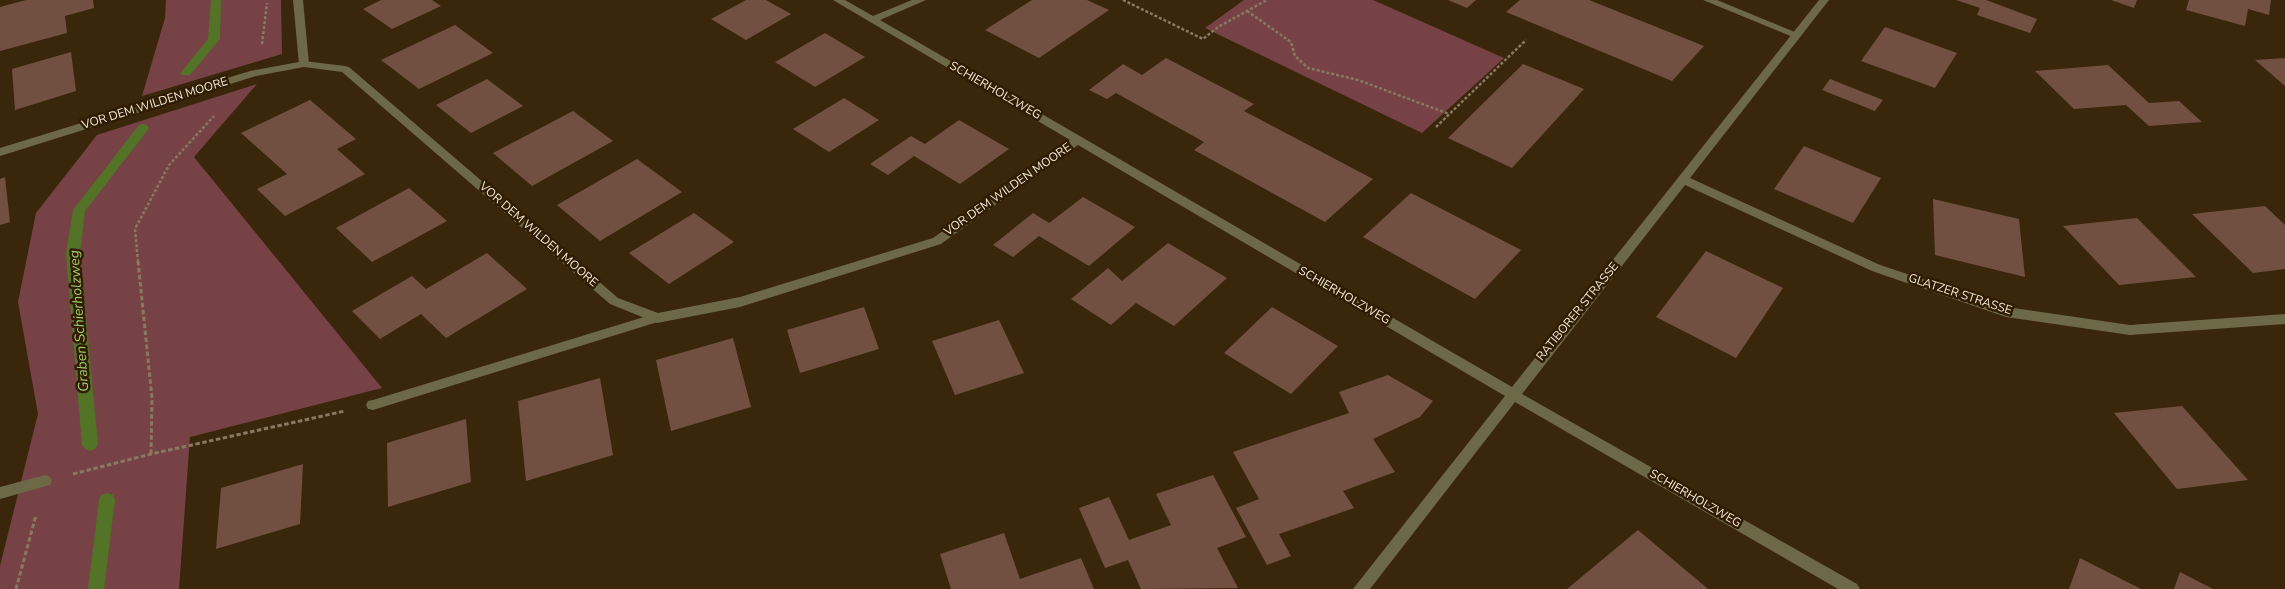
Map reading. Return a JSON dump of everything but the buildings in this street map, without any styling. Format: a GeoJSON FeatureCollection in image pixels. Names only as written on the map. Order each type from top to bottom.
{"type":"FeatureCollection","features":[{"type":"Feature","properties":{"kind":"street"},"geometry":{"type":"LineString","coordinates":[[298,0],[304,64]]}},
{"type":"Feature","properties":{"kind":"street","name":"SCHIERHOLZWEG"},"geometry":{"type":"LineString","coordinates":[[838,0],[1512,394],[1852,589]]}},
{"type":"Feature","properties":{"kind":"street"},"geometry":{"type":"LineString","coordinates":[[872,20],[921,0]]}},
{"type":"Feature","properties":{"kind":"street"},"geometry":{"type":"LineString","coordinates":[[1708,0],[1797,35]]}},
{"type":"Feature","properties":{"kind":"street","name":"RATIBORER STRASSE"},"geometry":{"type":"LineString","coordinates":[[1360,589],[1824,0]]}},
{"type":"Feature","properties":{"kind":"street","name":"VOR DEM WILDEN MOORE"},"geometry":{"type":"LineString","coordinates":[[0,152],[254,73],[304,64],[345,70],[614,301],[657,318],[740,302],[937,241],[1079,140]]}},
{"type":"Feature","properties":{"kind":"street","name":"GLATZER STRASSE"},"geometry":{"type":"LineString","coordinates":[[1684,180],[1876,268],[2006,312],[2130,330],[2285,319]]}},
{"type":"Feature","properties":{"kind":"street"},"geometry":{"type":"LineString","coordinates":[[373,405],[657,318]]}},
{"type":"Feature","properties":{"kind":"street"},"geometry":{"type":"LineString","coordinates":[[0,493],[45,481]]}},
{"type":"Feature","properties":{"kind":"path"},"geometry":{"type":"LineString","coordinates":[[254,73],[264,38],[267,0]]}},
{"type":"Feature","properties":{"kind":"path"},"geometry":{"type":"LineString","coordinates":[[1123,0],[1203,39],[1267,0]]}},
{"type":"Feature","properties":{"kind":"path"},"geometry":{"type":"LineString","coordinates":[[1247,11],[1291,42],[1295,56],[1308,68],[1358,80],[1449,114]]}},
{"type":"Feature","properties":{"kind":"path"},"geometry":{"type":"LineString","coordinates":[[1436,127],[1526,40]]}},
{"type":"Feature","properties":{"kind":"path"},"geometry":{"type":"LineString","coordinates":[[151,454],[152,398],[135,229],[169,165],[215,115]]}},
{"type":"Feature","properties":{"kind":"path"},"geometry":{"type":"LineString","coordinates":[[16,589],[45,481],[151,454],[373,405]]}},
{"type":"Feature","properties":{"kind":"shaded area"},"geometry":{"type":"Polygon","coordinates":[[[166,0],[281,0],[282,54],[142,96],[165,18],[166,0]]]}},
{"type":"Feature","properties":{"kind":"shaded area"},"geometry":{"type":"Polygon","coordinates":[[[1244,0],[1373,0],[1504,58],[1422,133],[1205,28],[1244,0]]]}},
{"type":"Feature","properties":{"kind":"shaded area"},"geometry":{"type":"Polygon","coordinates":[[[257,84],[194,157],[382,388],[190,437],[179,589],[0,589],[0,566],[38,414],[18,302],[36,213],[97,135],[257,84]]]}},
{"type":"Feature","properties":{"kind":"waterway","name":"Graben Schierholzweg"},"geometry":{"type":"LineString","coordinates":[[186,73],[214,39],[216,0]]}},
{"type":"Feature","properties":{"kind":"waterway","name":"Graben Schierholzweg"},"geometry":{"type":"LineString","coordinates":[[90,445],[73,254],[79,210],[143,128]]}},
{"type":"Feature","properties":{"kind":"waterway","name":"Graben Schierholzweg"},"geometry":{"type":"LineString","coordinates":[[96,589],[107,500]]}}]}
